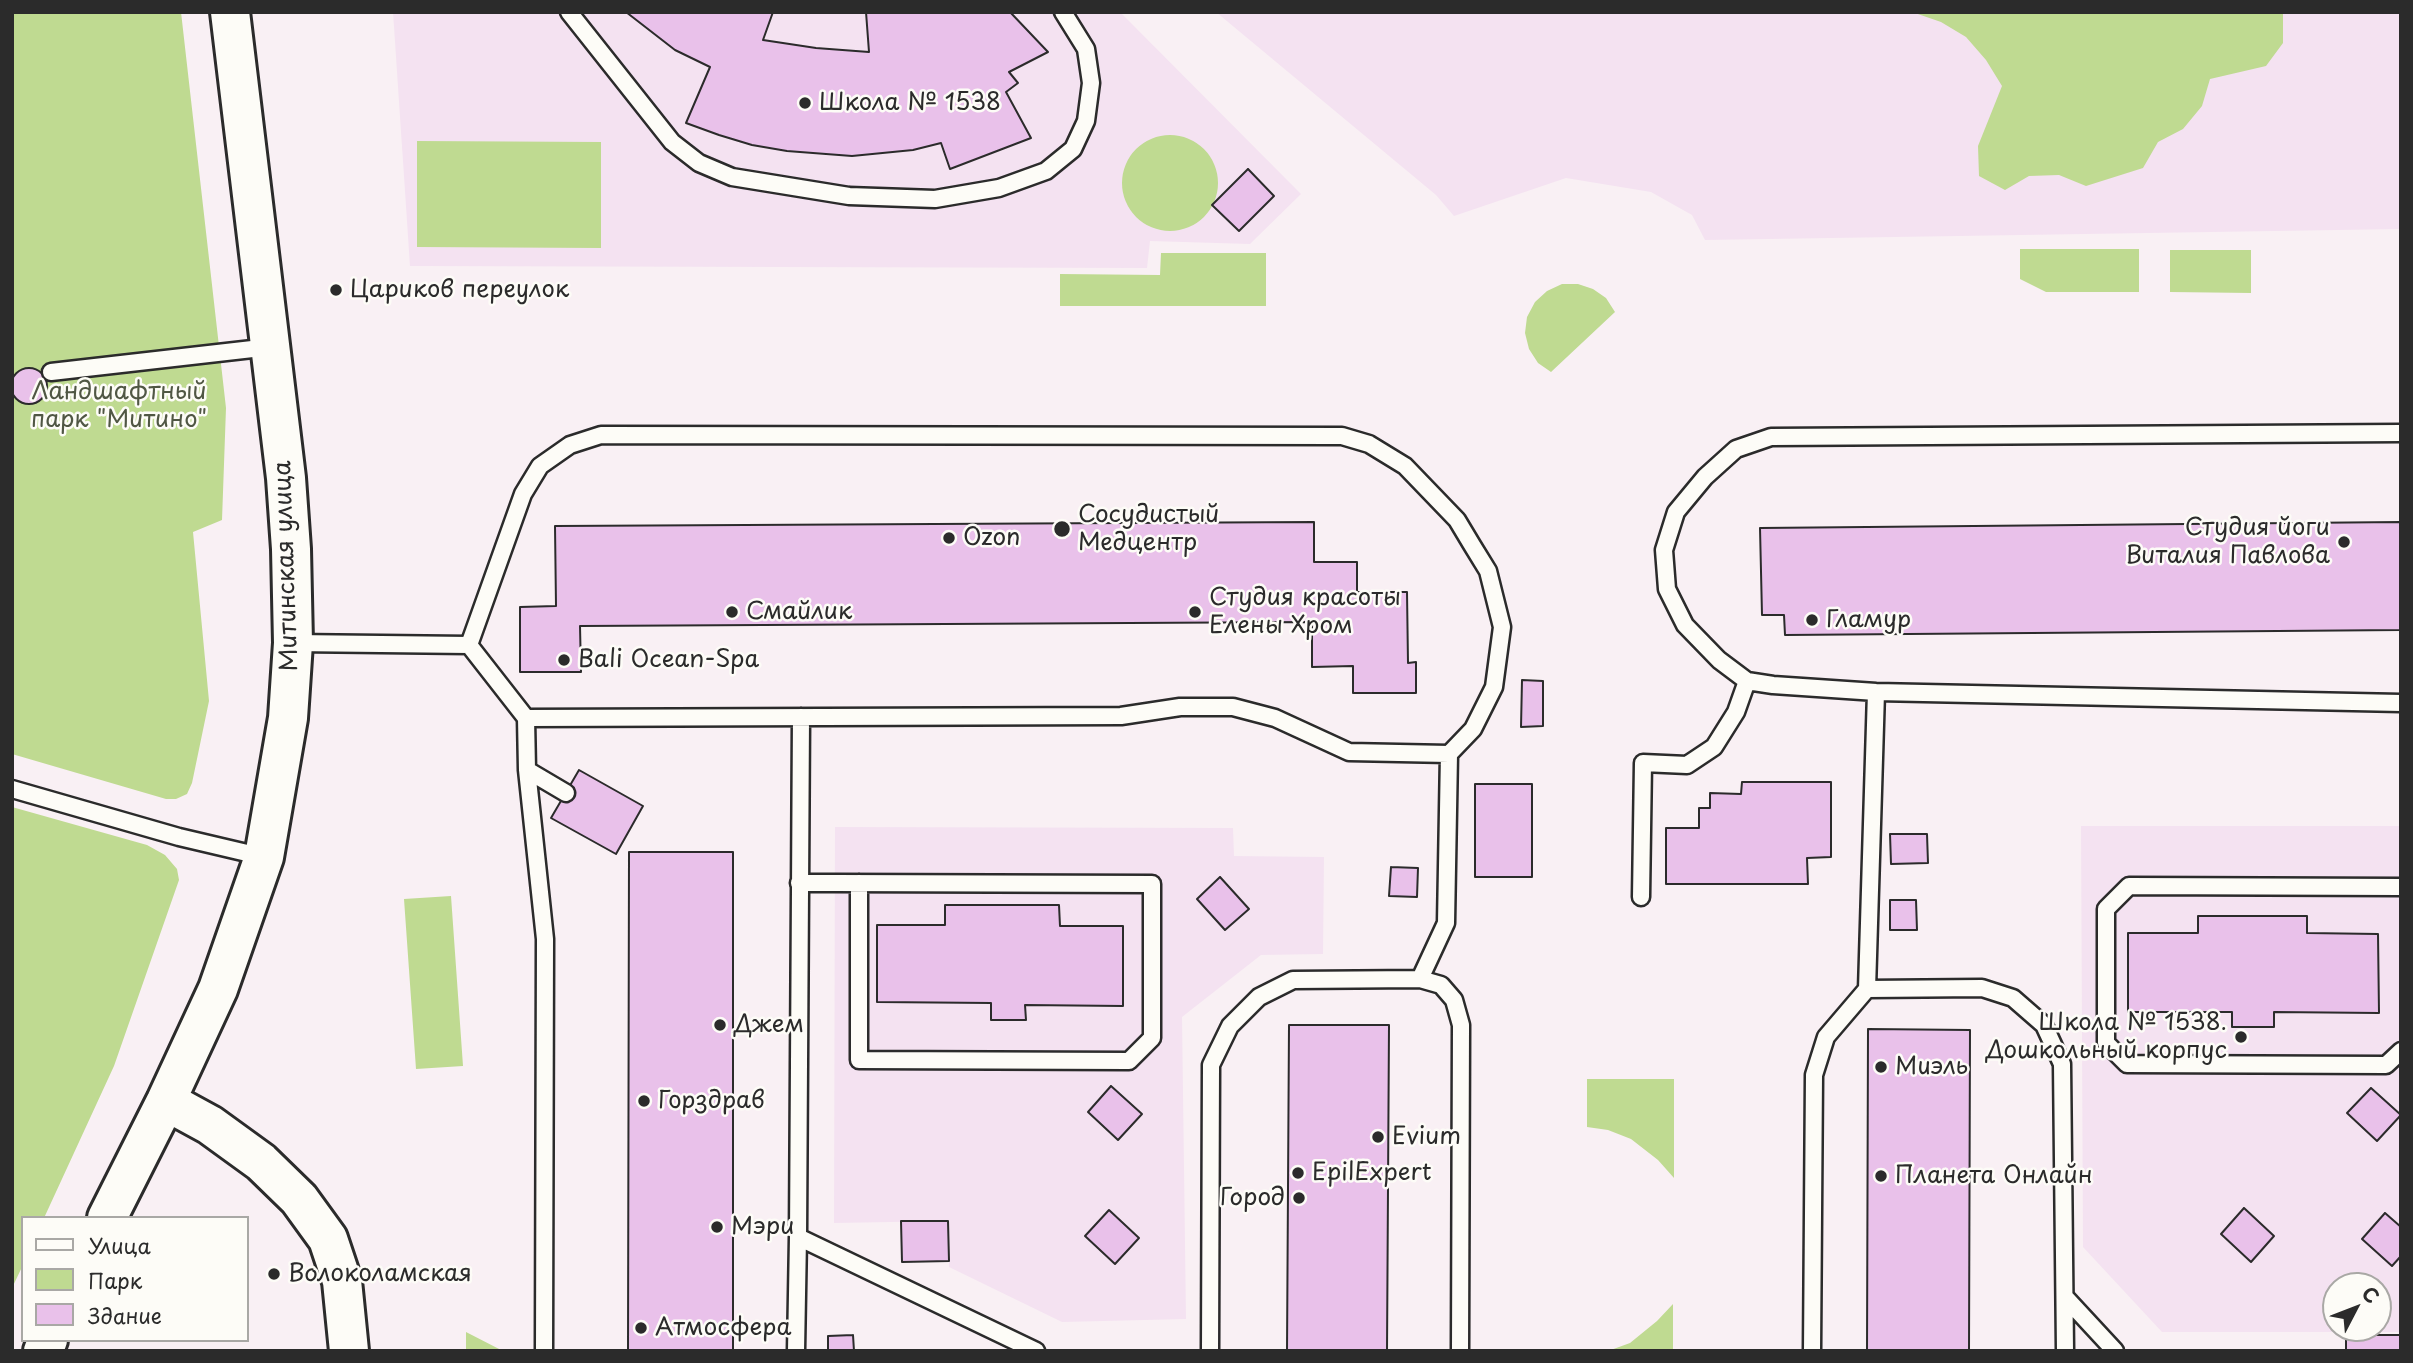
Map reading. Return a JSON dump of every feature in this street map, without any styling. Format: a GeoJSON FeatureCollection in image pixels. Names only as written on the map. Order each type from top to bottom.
{"type":"FeatureCollection","features":[{"type":"Feature","properties":{"kind":"main road","name":"Митинская улица"},"geometry":{"type":"LineString","coordinates":[[108,1216],[218,989],[264,857],[288,718],[293,643],[286,478],[230,12]]}},
{"type":"Feature","properties":{"kind":"main road"},"geometry":{"type":"LineString","coordinates":[[166,1101],[210,1125],[261,1162],[299,1199],[328,1239],[342,1281],[349,1351]]}},
{"type":"Feature","properties":{"kind":"lane"},"geometry":{"type":"LineString","coordinates":[[569,12],[672,142],[699,163],[732,177],[849,197],[935,199],[999,188],[1046,172],[1073,149],[1086,121],[1091,83],[1086,49],[1063,12]]}},
{"type":"Feature","properties":{"kind":"lane"},"geometry":{"type":"LineString","coordinates":[[51,372],[270,347]]}},
{"type":"Feature","properties":{"kind":"lane"},"geometry":{"type":"LineString","coordinates":[[2401,433],[1770,437],[1735,450],[1705,477],[1676,512],[1664,550],[1667,589],[1685,625],[1719,660],[1747,681],[1876,692],[2401,703]]}},
{"type":"Feature","properties":{"kind":"lane"},"geometry":{"type":"LineString","coordinates":[[470,645],[523,495],[534,476],[540,467],[570,445],[601,435],[1342,436],[1369,444],[1405,466],[1457,520],[1488,571],[1502,626],[1494,687],[1473,729],[1449,754],[1446,923],[1420,979]]}},
{"type":"Feature","properties":{"kind":"lane"},"geometry":{"type":"LineString","coordinates":[[293,643],[470,645]]}},
{"type":"Feature","properties":{"kind":"lane"},"geometry":{"type":"LineString","coordinates":[[470,645],[526,718],[527,770],[545,939],[544,1351]]}},
{"type":"Feature","properties":{"kind":"lane"},"geometry":{"type":"LineString","coordinates":[[1641,897],[1643,763],[1686,765],[1714,747],[1736,712],[1747,681]]}},
{"type":"Feature","properties":{"kind":"lane"},"geometry":{"type":"LineString","coordinates":[[1812,1351],[1814,1075],[1826,1037],[1867,989],[1876,692]]}},
{"type":"Feature","properties":{"kind":"lane"},"geometry":{"type":"LineString","coordinates":[[526,718],[1121,716],[1180,706],[1233,707],[1275,718],[1349,752],[1449,754]]}},
{"type":"Feature","properties":{"kind":"lane"},"geometry":{"type":"LineString","coordinates":[[796,1351],[801,717]]}},
{"type":"Feature","properties":{"kind":"lane"},"geometry":{"type":"LineString","coordinates":[[527,770],[566,793]]}},
{"type":"Feature","properties":{"kind":"lane"},"geometry":{"type":"LineString","coordinates":[[12,789],[179,837],[264,857]]}},
{"type":"Feature","properties":{"kind":"lane"},"geometry":{"type":"LineString","coordinates":[[799,883],[859,883],[1152,884],[1152,1038],[1129,1061],[859,1060],[859,883]]}},
{"type":"Feature","properties":{"kind":"lane"},"geometry":{"type":"LineString","coordinates":[[2401,887],[2129,886],[2106,909],[2106,1043],[2127,1065],[2386,1065],[2401,1051]]}},
{"type":"Feature","properties":{"kind":"lane"},"geometry":{"type":"LineString","coordinates":[[1210,1351],[1211,1065],[1230,1026],[1259,997],[1293,980],[1420,979],[1441,985],[1454,1000],[1461,1025],[1460,1351]]}},
{"type":"Feature","properties":{"kind":"lane"},"geometry":{"type":"LineString","coordinates":[[1867,989],[1982,988],[2013,998],[2044,1026],[2062,1065],[2065,1351]]}},
{"type":"Feature","properties":{"kind":"lane"},"geometry":{"type":"LineString","coordinates":[[797,1237],[1036,1351]]}},
{"type":"Feature","properties":{"kind":"lane"},"geometry":{"type":"LineString","coordinates":[[2064,1297],[2115,1351]]}},
{"type":"Feature","properties":{"kind":"shaded area","name":"Школа № 1538"},"geometry":{"type":"Polygon","coordinates":[[[393,12],[1120,12],[1301,194],[1250,244],[1150,241],[1147,268],[410,266],[393,12]]]}},
{"type":"Feature","properties":{"kind":"shaded area"},"geometry":{"type":"Polygon","coordinates":[[[1216,12],[2401,12],[2401,229],[1705,240],[1692,215],[1651,192],[1566,178],[1454,216],[1436,195],[1216,12]]]}},
{"type":"Feature","properties":{"kind":"shaded area","name":"Школа № 1538. Дошкольный корпус"},"geometry":{"type":"Polygon","coordinates":[[[2081,826],[2401,826],[2401,1332],[2392,1332],[2392,1272],[2322,1272],[2322,1332],[2162,1332],[2083,1247],[2081,826]]]}},
{"type":"Feature","properties":{"kind":"shaded area"},"geometry":{"type":"Polygon","coordinates":[[[835,827],[1233,828],[1234,856],[1324,857],[1323,954],[1261,955],[1182,1017],[1186,1319],[1062,1322],[949,1267],[948,1221],[834,1223],[835,827]]]}},
{"type":"Feature","properties":{"kind":"green space","name":"Ландшафтный парк \"Митино\""},"geometry":{"type":"Polygon","coordinates":[[[12,12],[181,12],[226,408],[222,520],[193,532],[209,701],[192,783],[187,794],[176,799],[166,799],[12,754],[12,12]]]}},
{"type":"Feature","properties":{"kind":"green space"},"geometry":{"type":"Polygon","coordinates":[[[1912,12],[2283,12],[2283,43],[2266,66],[2210,79],[2202,106],[2183,129],[2158,142],[2143,168],[2086,186],[2059,175],[2029,176],[2005,190],[1979,176],[1978,146],[2002,86],[1986,60],[1966,37],[1941,22],[1912,12]]]}},
{"type":"Feature","properties":{"kind":"green space"},"geometry":{"type":"Polygon","coordinates":[[[1170,135],[1188,139],[1204,149],[1214,165],[1218,183],[1214,201],[1204,217],[1188,227],[1170,231],[1152,227],[1136,217],[1126,201],[1122,183],[1126,165],[1136,149],[1152,139],[1170,135]]]}},
{"type":"Feature","properties":{"kind":"green space"},"geometry":{"type":"Polygon","coordinates":[[[417,141],[601,142],[601,248],[417,247],[417,141]]]}},
{"type":"Feature","properties":{"kind":"green space"},"geometry":{"type":"Polygon","coordinates":[[[2020,249],[2139,249],[2139,292],[2046,292],[2020,279],[2020,249]]]}},
{"type":"Feature","properties":{"kind":"green space"},"geometry":{"type":"Polygon","coordinates":[[[2170,250],[2251,250],[2251,293],[2170,292],[2170,250]]]}},
{"type":"Feature","properties":{"kind":"green space"},"geometry":{"type":"Polygon","coordinates":[[[1161,253],[1266,253],[1266,306],[1060,306],[1060,274],[1160,275],[1161,253]]]}},
{"type":"Feature","properties":{"kind":"green space"},"geometry":{"type":"Polygon","coordinates":[[[1562,284],[1578,284],[1593,289],[1606,298],[1615,312],[1551,372],[1538,363],[1529,349],[1525,333],[1527,317],[1535,302],[1547,291],[1562,284]]]}},
{"type":"Feature","properties":{"kind":"green space"},"geometry":{"type":"Polygon","coordinates":[[[12,807],[147,845],[165,855],[177,869],[179,880],[114,1066],[45,1216],[21,1216],[21,1269],[12,1288],[12,807]]]}},
{"type":"Feature","properties":{"kind":"green space"},"geometry":{"type":"Polygon","coordinates":[[[451,896],[463,1066],[416,1069],[404,899],[451,896]]]}},
{"type":"Feature","properties":{"kind":"green space"},"geometry":{"type":"Polygon","coordinates":[[[1587,1079],[1674,1079],[1674,1178],[1658,1160],[1631,1139],[1608,1130],[1587,1127],[1587,1079]]]}},
{"type":"Feature","properties":{"kind":"green space"},"geometry":{"type":"Polygon","coordinates":[[[1673,1304],[1673,1351],[1608,1351],[1630,1343],[1673,1304]]]}},
{"type":"Feature","properties":{"kind":"green space"},"geometry":{"type":"Polygon","coordinates":[[[466,1332],[503,1351],[466,1351],[466,1332]]]}},
{"type":"Feature","properties":{"kind":"building"},"geometry":{"type":"Polygon","coordinates":[[[626,12],[773,12],[763,40],[869,52],[866,12],[1010,12],[1048,52],[1009,72],[1018,83],[1006,92],[1031,138],[950,169],[941,143],[913,150],[852,156],[787,151],[752,145],[719,135],[686,123],[710,67],[675,50],[626,12]]]}},
{"type":"Feature","properties":{"kind":"building"},"geometry":{"type":"Polygon","coordinates":[[[1248,169],[1274,196],[1239,231],[1212,205],[1248,169]]]}},
{"type":"Feature","properties":{"kind":"building"},"geometry":{"type":"Polygon","coordinates":[[[29,368],[42,373],[47,386],[42,399],[29,404],[16,399],[11,386],[16,373],[29,368]]]}},
{"type":"Feature","properties":{"kind":"building"},"geometry":{"type":"Polygon","coordinates":[[[1314,522],[1314,562],[1357,562],[1357,592],[1407,592],[1408,663],[1416,662],[1416,693],[1353,693],[1353,666],[1312,667],[1312,622],[580,626],[581,672],[520,672],[520,607],[556,606],[555,526],[1314,522]]]}},
{"type":"Feature","properties":{"kind":"building"},"geometry":{"type":"Polygon","coordinates":[[[2401,522],[2401,630],[1785,635],[1784,615],[1762,615],[1760,528],[2401,522]]]}},
{"type":"Feature","properties":{"kind":"building"},"geometry":{"type":"Polygon","coordinates":[[[1522,680],[1543,681],[1543,726],[1521,727],[1522,680]]]}},
{"type":"Feature","properties":{"kind":"building"},"geometry":{"type":"Polygon","coordinates":[[[579,770],[643,806],[616,854],[551,818],[579,770]]]}},
{"type":"Feature","properties":{"kind":"building"},"geometry":{"type":"Polygon","coordinates":[[[1742,782],[1831,782],[1831,857],[1807,858],[1808,884],[1666,884],[1666,828],[1699,828],[1699,808],[1710,808],[1710,793],[1741,794],[1742,782]]]}},
{"type":"Feature","properties":{"kind":"building"},"geometry":{"type":"Polygon","coordinates":[[[1475,784],[1532,784],[1532,877],[1475,877],[1475,784]]]}},
{"type":"Feature","properties":{"kind":"building"},"geometry":{"type":"Polygon","coordinates":[[[1890,834],[1927,834],[1928,863],[1891,864],[1890,834]]]}},
{"type":"Feature","properties":{"kind":"building"},"geometry":{"type":"Polygon","coordinates":[[[629,852],[733,852],[733,1351],[628,1351],[629,852]]]}},
{"type":"Feature","properties":{"kind":"building"},"geometry":{"type":"Polygon","coordinates":[[[1391,867],[1418,868],[1417,897],[1389,896],[1391,867]]]}},
{"type":"Feature","properties":{"kind":"building"},"geometry":{"type":"Polygon","coordinates":[[[1220,877],[1249,909],[1225,930],[1197,899],[1220,877]]]}},
{"type":"Feature","properties":{"kind":"building"},"geometry":{"type":"Polygon","coordinates":[[[1890,900],[1916,900],[1917,930],[1890,930],[1890,900]]]}},
{"type":"Feature","properties":{"kind":"building"},"geometry":{"type":"Polygon","coordinates":[[[945,905],[1059,905],[1060,926],[1123,926],[1123,1006],[1025,1005],[1026,1020],[991,1020],[991,1003],[877,1002],[877,925],[945,925],[945,905]]]}},
{"type":"Feature","properties":{"kind":"building"},"geometry":{"type":"Polygon","coordinates":[[[2198,916],[2307,916],[2307,933],[2378,934],[2379,1013],[2274,1012],[2274,1027],[2232,1027],[2232,1012],[2128,1012],[2128,933],[2198,933],[2198,916]]]}},
{"type":"Feature","properties":{"kind":"building"},"geometry":{"type":"Polygon","coordinates":[[[1289,1025],[1389,1025],[1387,1351],[1287,1351],[1289,1025]]]}},
{"type":"Feature","properties":{"kind":"building"},"geometry":{"type":"Polygon","coordinates":[[[1868,1029],[1970,1030],[1969,1351],[1867,1351],[1868,1029]]]}},
{"type":"Feature","properties":{"kind":"building"},"geometry":{"type":"Polygon","coordinates":[[[1111,1086],[1142,1114],[1118,1140],[1088,1112],[1111,1086]]]}},
{"type":"Feature","properties":{"kind":"building"},"geometry":{"type":"Polygon","coordinates":[[[2371,1088],[2401,1115],[2377,1141],[2347,1113],[2371,1088]]]}},
{"type":"Feature","properties":{"kind":"building"},"geometry":{"type":"Polygon","coordinates":[[[2244,1208],[2274,1236],[2251,1262],[2221,1234],[2244,1208]]]}},
{"type":"Feature","properties":{"kind":"building"},"geometry":{"type":"Polygon","coordinates":[[[1109,1210],[1139,1238],[1115,1264],[1085,1236],[1109,1210]]]}},
{"type":"Feature","properties":{"kind":"building"},"geometry":{"type":"Polygon","coordinates":[[[2385,1213],[2401,1227],[2401,1256],[2392,1266],[2362,1239],[2385,1213]]]}},
{"type":"Feature","properties":{"kind":"building"},"geometry":{"type":"Polygon","coordinates":[[[901,1221],[948,1221],[949,1261],[902,1262],[901,1221]]]}},
{"type":"Feature","properties":{"kind":"building"},"geometry":{"type":"Polygon","coordinates":[[[853,1335],[854,1351],[828,1351],[828,1336],[853,1335]]]}},
{"type":"Feature","properties":{"kind":"building"},"geometry":{"type":"Polygon","coordinates":[[[2392,1335],[2401,1335],[2401,1351],[2346,1351],[2346,1342],[2392,1342],[2392,1335]]]}},
{"type":"Feature","properties":{"kind":"place","name":"Школа № 1538"},"geometry":{"type":"Point","coordinates":[805,103]}},
{"type":"Feature","properties":{"kind":"place","name":"Цариков переулок"},"geometry":{"type":"Point","coordinates":[336,290]}},
{"type":"Feature","properties":{"kind":"place","name":"Сосудистый Медцентр"},"geometry":{"type":"Point","coordinates":[1062,529]}},
{"type":"Feature","properties":{"kind":"place","name":"Ozon"},"geometry":{"type":"Point","coordinates":[949,538]}},
{"type":"Feature","properties":{"kind":"place","name":"Студия йоги Виталия Павлова"},"geometry":{"type":"Point","coordinates":[2344,542]}},
{"type":"Feature","properties":{"kind":"place","name":"Смайлик"},"geometry":{"type":"Point","coordinates":[732,612]}},
{"type":"Feature","properties":{"kind":"place","name":"Студия красоты Елены Хром"},"geometry":{"type":"Point","coordinates":[1195,612]}},
{"type":"Feature","properties":{"kind":"place","name":"Гламур"},"geometry":{"type":"Point","coordinates":[1812,620]}},
{"type":"Feature","properties":{"kind":"place","name":"Bali Ocean-Spa"},"geometry":{"type":"Point","coordinates":[564,660]}},
{"type":"Feature","properties":{"kind":"place","name":"Джем"},"geometry":{"type":"Point","coordinates":[720,1025]}},
{"type":"Feature","properties":{"kind":"place","name":"Школа № 1538. Дошкольный корпус"},"geometry":{"type":"Point","coordinates":[2241,1037]}},
{"type":"Feature","properties":{"kind":"place","name":"Миэль"},"geometry":{"type":"Point","coordinates":[1881,1067]}},
{"type":"Feature","properties":{"kind":"place","name":"Горздрав"},"geometry":{"type":"Point","coordinates":[644,1101]}},
{"type":"Feature","properties":{"kind":"place","name":"Evium"},"geometry":{"type":"Point","coordinates":[1378,1137]}},
{"type":"Feature","properties":{"kind":"place","name":"EpilExpert"},"geometry":{"type":"Point","coordinates":[1298,1173]}},
{"type":"Feature","properties":{"kind":"place","name":"Планета Онлайн"},"geometry":{"type":"Point","coordinates":[1881,1176]}},
{"type":"Feature","properties":{"kind":"place","name":"Город"},"geometry":{"type":"Point","coordinates":[1299,1198]}},
{"type":"Feature","properties":{"kind":"place","name":"Мэри"},"geometry":{"type":"Point","coordinates":[717,1227]}},
{"type":"Feature","properties":{"kind":"place","name":"Волоколамская"},"geometry":{"type":"Point","coordinates":[274,1274]}},
{"type":"Feature","properties":{"kind":"place","name":"Атмосфера"},"geometry":{"type":"Point","coordinates":[641,1328]}}]}
